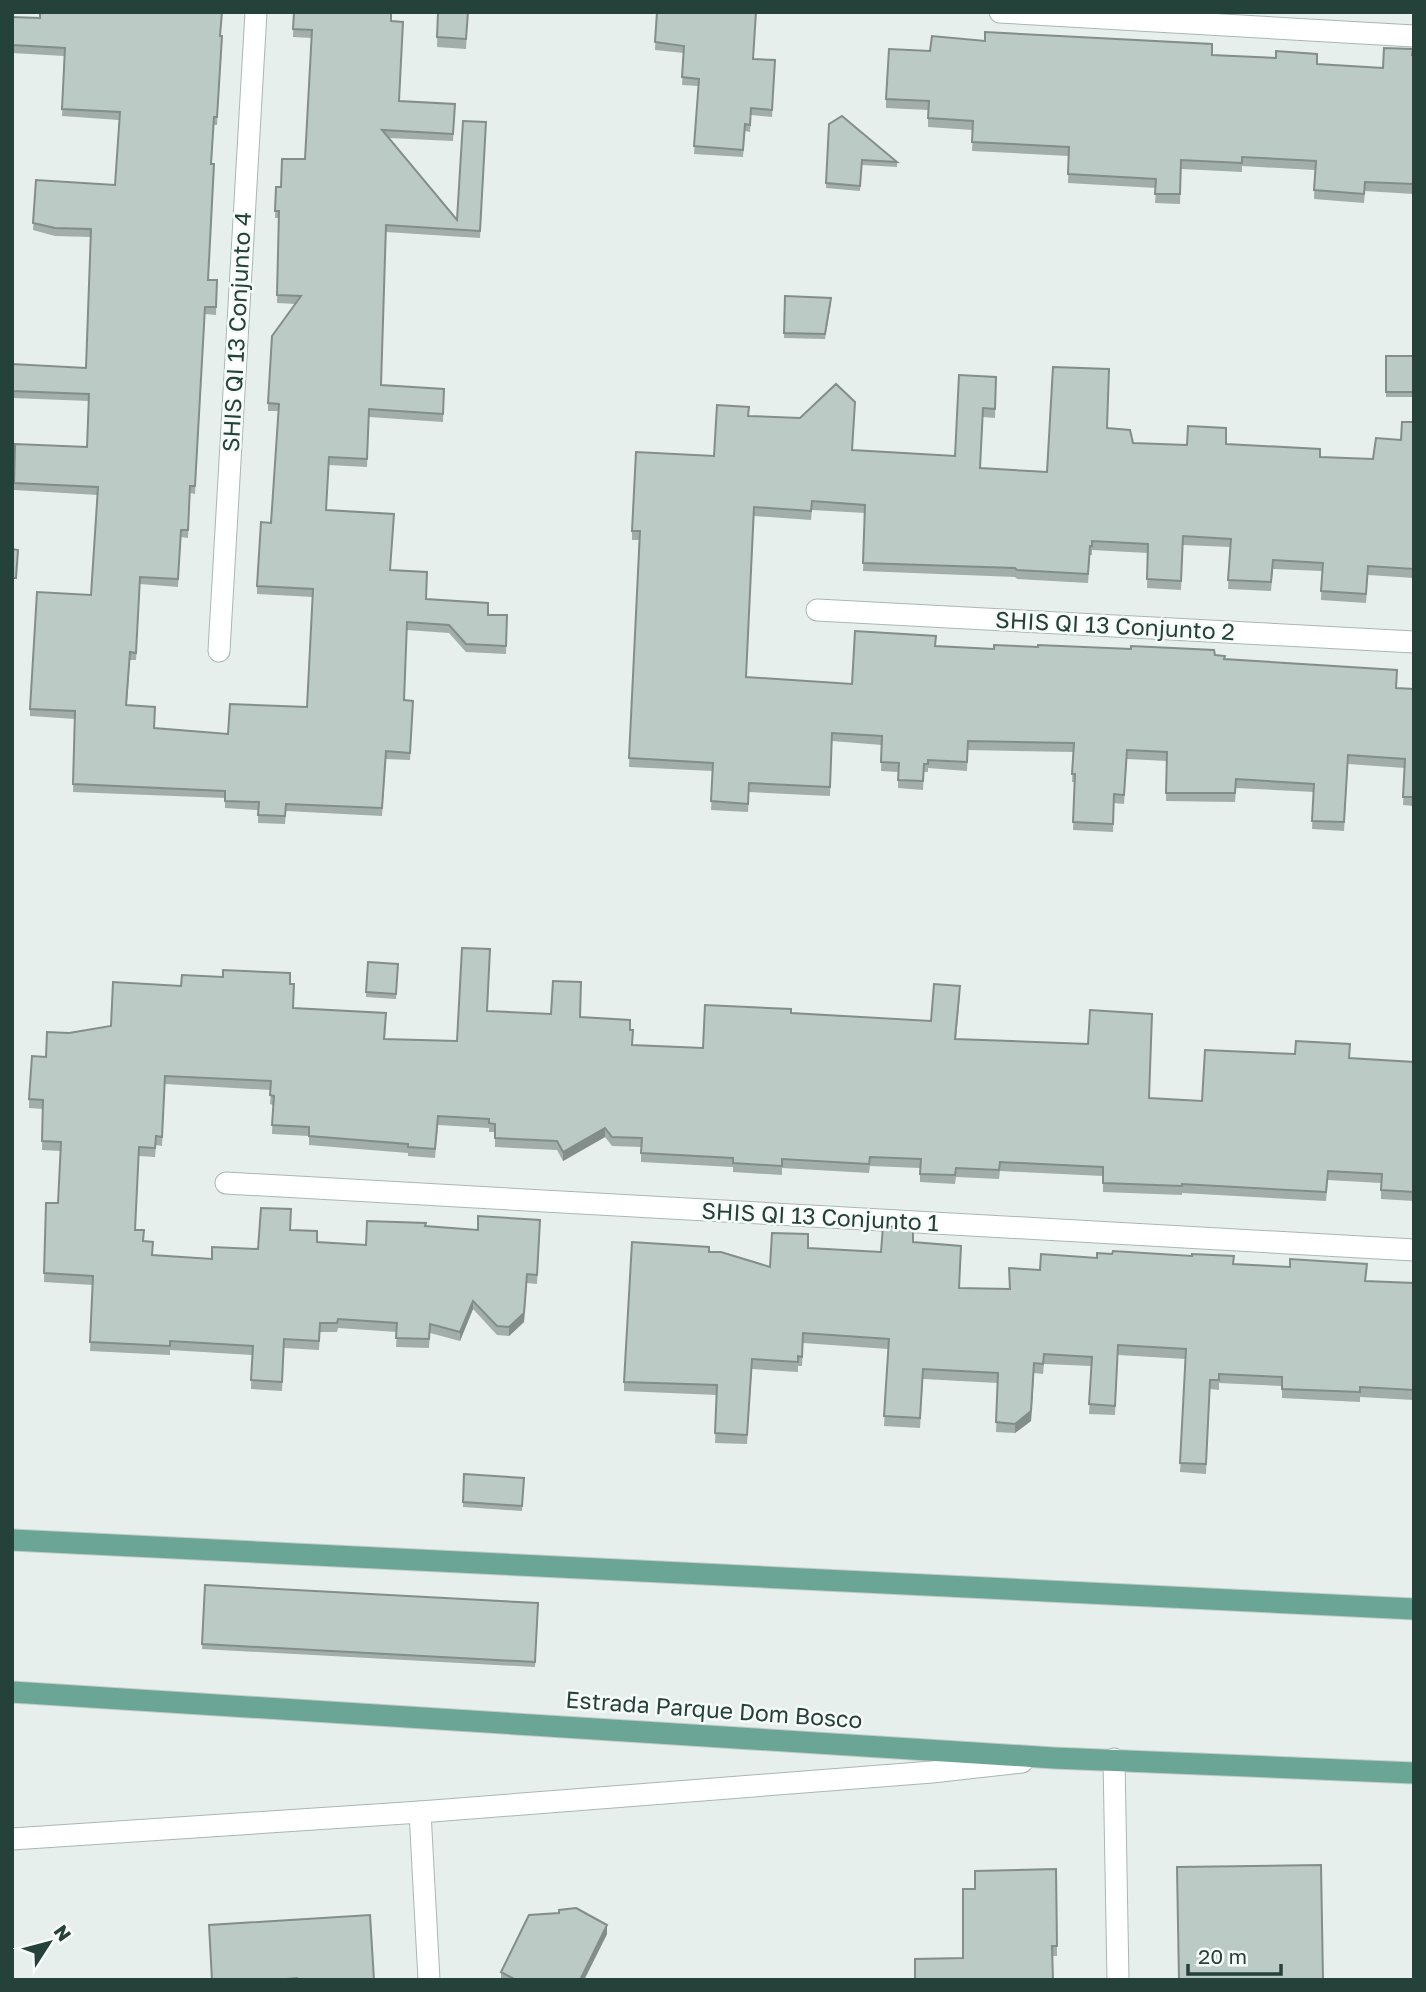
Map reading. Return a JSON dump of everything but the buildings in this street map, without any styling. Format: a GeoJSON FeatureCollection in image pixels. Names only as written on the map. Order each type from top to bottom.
{"type":"FeatureCollection","features":[{"type":"Feature","properties":{"kind":"main road"},"geometry":{"type":"LineString","coordinates":[[12,1540],[1414,1609]]}},
{"type":"Feature","properties":{"kind":"main road","name":"Estrada Parque Dom Bosco"},"geometry":{"type":"LineString","coordinates":[[12,1692],[1054,1758],[1414,1773]]}},
{"type":"Feature","properties":{"kind":"street","name":"SHIS QI 13 Conjunto 4"},"geometry":{"type":"LineString","coordinates":[[219,651],[256,12]]}},
{"type":"Feature","properties":{"kind":"street"},"geometry":{"type":"LineString","coordinates":[[999,12],[1414,36]]}},
{"type":"Feature","properties":{"kind":"street","name":"SHIS QI 13 Conjunto 2"},"geometry":{"type":"LineString","coordinates":[[817,610],[1414,642]]}},
{"type":"Feature","properties":{"kind":"street","name":"SHIS QI 13 Conjunto 1"},"geometry":{"type":"LineString","coordinates":[[226,1183],[1414,1250]]}},
{"type":"Feature","properties":{"kind":"street"},"geometry":{"type":"LineString","coordinates":[[12,1839],[420,1812],[932,1772],[1054,1758]]}},
{"type":"Feature","properties":{"kind":"street"},"geometry":{"type":"LineString","coordinates":[[1114,1759],[1118,1980]]}},
{"type":"Feature","properties":{"kind":"street"},"geometry":{"type":"LineString","coordinates":[[420,1812],[429,1980]]}}]}
